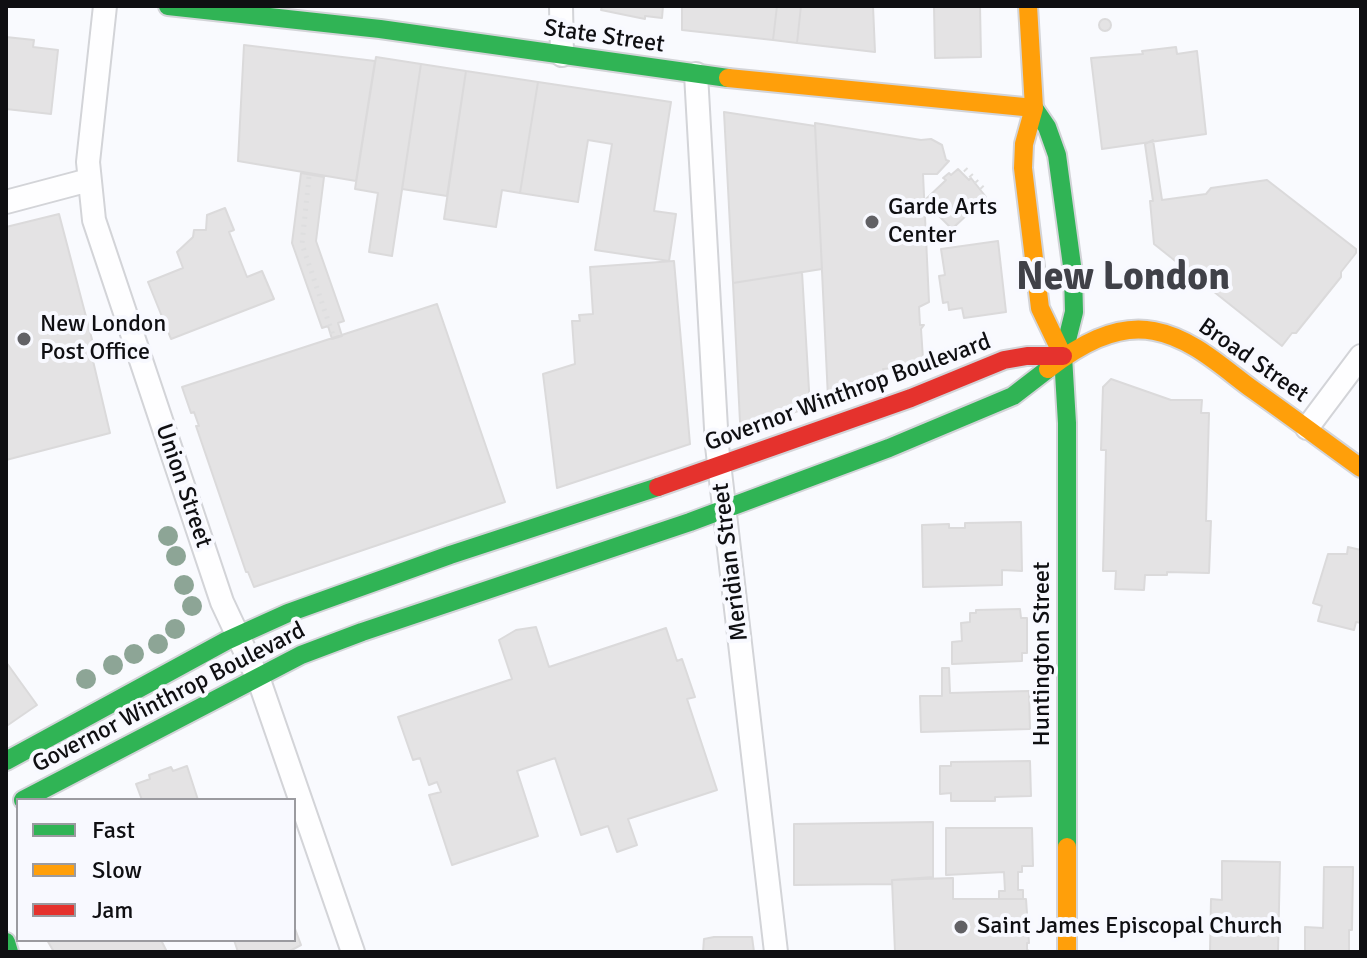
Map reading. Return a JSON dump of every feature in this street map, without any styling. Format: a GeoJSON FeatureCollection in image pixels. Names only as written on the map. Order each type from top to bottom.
{"type":"FeatureCollection","features":[{"type":"Feature","properties":{"kind":"main road","name":"State Street"},"geometry":{"type":"LineString","coordinates":[[168,6],[380,29],[696,74],[1034,108]]}},
{"type":"Feature","properties":{"kind":"main road","name":"Huntington Street"},"geometry":{"type":"LineString","coordinates":[[1028,6],[1034,108],[1023,152],[1026,197],[1040,308],[1063,356]]}},
{"type":"Feature","properties":{"kind":"main road","name":"Huntington Street"},"geometry":{"type":"LineString","coordinates":[[1034,108],[1047,127],[1057,155],[1073,273],[1074,312],[1063,356],[1067,436],[1067,952]]}},
{"type":"Feature","properties":{"kind":"main road","name":"Broad Street"},"geometry":{"type":"LineString","coordinates":[[1063,356],[1091,341],[1122,331],[1144,329],[1174,336],[1201,350],[1361,468]]}},
{"type":"Feature","properties":{"kind":"main road","name":"Governor Winthrop Boulevard"},"geometry":{"type":"LineString","coordinates":[[6,761],[237,635],[288,613],[720,467],[911,398],[1004,360],[1027,356],[1063,356]]}},
{"type":"Feature","properties":{"kind":"main road","name":"Governor Winthrop Boulevard"},"geometry":{"type":"LineString","coordinates":[[26,798],[301,655],[724,510],[889,448],[1002,402],[1027,388],[1063,356]]}},
{"type":"Feature","properties":{"kind":"main road"},"geometry":{"type":"LineString","coordinates":[[6,942],[9,952]]}},
{"type":"Feature","properties":{"kind":"street","name":"Union Street"},"geometry":{"type":"LineString","coordinates":[[105,6],[90,135],[89,180],[94,220],[222,602],[257,677],[353,952]]}},
{"type":"Feature","properties":{"kind":"street"},"geometry":{"type":"LineString","coordinates":[[561,6],[562,55]]}},
{"type":"Feature","properties":{"kind":"street","name":"Meridian Street"},"geometry":{"type":"LineString","coordinates":[[696,74],[720,467],[776,952]]}},
{"type":"Feature","properties":{"kind":"street"},"geometry":{"type":"LineString","coordinates":[[6,202],[89,180]]}},
{"type":"Feature","properties":{"kind":"street"},"geometry":{"type":"LineString","coordinates":[[1307,428],[1361,356]]}},
{"type":"Feature","properties":{"kind":"path"},"geometry":{"type":"LineString","coordinates":[[965,169],[985,191]]}},
{"type":"Feature","properties":{"kind":"path"},"geometry":{"type":"LineString","coordinates":[[309,177],[302,244],[334,338]]}},
{"type":"Feature","properties":{"kind":"building"},"geometry":{"type":"Polygon","coordinates":[[[602,6],[663,6],[662,18],[645,16],[645,19],[601,10],[602,6]]]}},
{"type":"Feature","properties":{"kind":"building"},"geometry":{"type":"Polygon","coordinates":[[[682,6],[777,6],[773,40],[682,30],[682,6]]]}},
{"type":"Feature","properties":{"kind":"building"},"geometry":{"type":"Polygon","coordinates":[[[777,6],[801,6],[797,43],[773,40],[777,6]]]}},
{"type":"Feature","properties":{"kind":"building"},"geometry":{"type":"Polygon","coordinates":[[[801,6],[873,6],[875,52],[797,43],[801,6]]]}},
{"type":"Feature","properties":{"kind":"building"},"geometry":{"type":"Polygon","coordinates":[[[934,6],[980,6],[981,57],[935,58],[934,6]]]}},
{"type":"Feature","properties":{"kind":"building"},"geometry":{"type":"Polygon","coordinates":[[[1105,19],[1111,25],[1105,31],[1099,25],[1105,19]]]}},
{"type":"Feature","properties":{"kind":"building"},"geometry":{"type":"Polygon","coordinates":[[[6,37],[34,40],[33,47],[58,50],[51,114],[6,109],[6,37]]]}},
{"type":"Feature","properties":{"kind":"building"},"geometry":{"type":"Polygon","coordinates":[[[244,45],[375,61],[356,181],[238,161],[244,45]]]}},
{"type":"Feature","properties":{"kind":"building"},"geometry":{"type":"Polygon","coordinates":[[[1176,47],[1177,54],[1197,51],[1206,134],[1102,149],[1091,58],[1143,54],[1142,51],[1176,47]]]}},
{"type":"Feature","properties":{"kind":"building"},"geometry":{"type":"Polygon","coordinates":[[[376,57],[421,64],[392,256],[369,252],[378,193],[355,189],[376,57]]]}},
{"type":"Feature","properties":{"kind":"building"},"geometry":{"type":"Polygon","coordinates":[[[421,64],[466,71],[447,196],[402,189],[421,64]]]}},
{"type":"Feature","properties":{"kind":"building"},"geometry":{"type":"Polygon","coordinates":[[[466,71],[538,82],[520,193],[502,190],[496,227],[444,219],[466,71]]]}},
{"type":"Feature","properties":{"kind":"building"},"geometry":{"type":"Polygon","coordinates":[[[538,82],[671,102],[654,211],[676,214],[669,261],[595,250],[612,144],[588,140],[578,202],[520,193],[538,82]]]}},
{"type":"Feature","properties":{"kind":"building"},"geometry":{"type":"Polygon","coordinates":[[[724,112],[815,126],[822,269],[733,283],[724,112]]]}},
{"type":"Feature","properties":{"kind":"building","name":"Garde Arts Center"},"geometry":{"type":"Polygon","coordinates":[[[815,123],[931,139],[942,145],[949,161],[937,174],[923,174],[929,302],[919,307],[920,325],[924,325],[921,329],[923,359],[897,368],[883,369],[884,379],[828,398],[815,123]]]}},
{"type":"Feature","properties":{"kind":"building"},"geometry":{"type":"Polygon","coordinates":[[[1153,140],[1162,200],[1206,194],[1211,188],[1267,180],[1356,249],[1341,277],[1282,346],[1154,244],[1150,201],[1153,201],[1145,144],[1153,140]]]}},
{"type":"Feature","properties":{"kind":"building"},"geometry":{"type":"Polygon","coordinates":[[[958,169],[969,180],[971,178],[986,197],[952,229],[924,201],[946,180],[943,178],[958,169]]]}},
{"type":"Feature","properties":{"kind":"building"},"geometry":{"type":"Polygon","coordinates":[[[301,173],[324,177],[316,241],[344,321],[338,323],[342,336],[332,339],[328,326],[322,328],[292,243],[301,173]]]}},
{"type":"Feature","properties":{"kind":"building"},"geometry":{"type":"Polygon","coordinates":[[[225,208],[234,230],[229,232],[247,277],[262,271],[274,299],[171,339],[148,282],[183,268],[177,252],[193,237],[194,230],[206,230],[207,215],[225,208]]]}},
{"type":"Feature","properties":{"kind":"building"},"geometry":{"type":"Polygon","coordinates":[[[59,214],[94,347],[90,348],[110,433],[6,460],[6,227],[59,214]]]}},
{"type":"Feature","properties":{"kind":"building"},"geometry":{"type":"Polygon","coordinates":[[[998,241],[1006,312],[964,318],[962,308],[949,310],[948,302],[943,303],[939,276],[945,275],[941,249],[998,241]]]}},
{"type":"Feature","properties":{"kind":"building"},"geometry":{"type":"Polygon","coordinates":[[[674,261],[690,444],[557,488],[543,374],[575,364],[572,321],[580,321],[579,315],[593,314],[590,267],[674,261]]]}},
{"type":"Feature","properties":{"kind":"building"},"geometry":{"type":"Polygon","coordinates":[[[802,272],[810,407],[748,428],[740,422],[733,283],[802,272]]]}},
{"type":"Feature","properties":{"kind":"building"},"geometry":{"type":"Polygon","coordinates":[[[437,304],[505,502],[254,587],[246,572],[196,426],[199,426],[194,412],[191,413],[182,387],[437,304]]]}},
{"type":"Feature","properties":{"kind":"building"},"geometry":{"type":"Polygon","coordinates":[[[1111,379],[1171,400],[1202,400],[1201,413],[1209,413],[1206,521],[1211,521],[1209,573],[1145,575],[1144,590],[1115,589],[1116,571],[1103,571],[1106,450],[1101,450],[1103,387],[1111,379]]]}},
{"type":"Feature","properties":{"kind":"building"},"geometry":{"type":"Polygon","coordinates":[[[1021,522],[1022,571],[1002,570],[1002,585],[923,587],[922,525],[949,524],[949,528],[965,528],[965,523],[1021,522]]]}},
{"type":"Feature","properties":{"kind":"building"},"geometry":{"type":"Polygon","coordinates":[[[1348,547],[1361,550],[1361,623],[1356,622],[1354,630],[1318,621],[1322,606],[1313,603],[1328,554],[1347,554],[1348,547]]]}},
{"type":"Feature","properties":{"kind":"building"},"geometry":{"type":"Polygon","coordinates":[[[1020,609],[1021,618],[1027,618],[1027,653],[1022,653],[1022,661],[952,664],[952,642],[962,641],[961,623],[970,622],[970,613],[976,613],[976,610],[1020,609]]]}},
{"type":"Feature","properties":{"kind":"building"},"geometry":{"type":"Polygon","coordinates":[[[536,627],[549,667],[666,628],[677,661],[682,659],[695,697],[687,699],[717,790],[628,819],[637,845],[617,852],[608,826],[581,835],[555,758],[517,771],[538,836],[452,865],[429,795],[441,792],[437,782],[429,785],[420,758],[413,760],[398,717],[512,679],[499,640],[516,630],[536,627]]]}},
{"type":"Feature","properties":{"kind":"building"},"geometry":{"type":"Polygon","coordinates":[[[6,662],[37,705],[8,725],[6,722],[6,662]]]}},
{"type":"Feature","properties":{"kind":"building"},"geometry":{"type":"Polygon","coordinates":[[[942,668],[949,668],[950,693],[1029,691],[1030,729],[921,732],[920,696],[942,696],[942,668]]]}},
{"type":"Feature","properties":{"kind":"building"},"geometry":{"type":"Polygon","coordinates":[[[1030,761],[1031,796],[995,797],[995,801],[951,801],[951,793],[940,794],[940,766],[951,766],[951,762],[1030,761]]]}},
{"type":"Feature","properties":{"kind":"building"},"geometry":{"type":"Polygon","coordinates":[[[187,766],[197,798],[141,798],[136,784],[150,779],[149,775],[171,767],[173,771],[187,766]]]}},
{"type":"Feature","properties":{"kind":"building"},"geometry":{"type":"Polygon","coordinates":[[[933,822],[933,877],[892,880],[892,884],[794,885],[794,824],[933,822]]]}},
{"type":"Feature","properties":{"kind":"building"},"geometry":{"type":"Polygon","coordinates":[[[946,828],[1032,828],[1033,866],[1022,866],[1022,872],[1018,872],[1018,890],[1023,890],[1023,899],[999,899],[999,891],[1005,891],[1004,872],[946,875],[946,828]]]}},
{"type":"Feature","properties":{"kind":"building"},"geometry":{"type":"Polygon","coordinates":[[[1222,861],[1280,862],[1278,952],[1210,952],[1211,899],[1222,900],[1222,861]]]}},
{"type":"Feature","properties":{"kind":"building"},"geometry":{"type":"Polygon","coordinates":[[[1324,867],[1353,867],[1349,952],[1305,952],[1305,927],[1323,928],[1324,867]]]}},
{"type":"Feature","properties":{"kind":"building","name":"Saint James Episcopal Church"},"geometry":{"type":"Polygon","coordinates":[[[953,878],[953,899],[1026,899],[1027,950],[1031,952],[895,952],[892,880],[953,878]]]}},
{"type":"Feature","properties":{"kind":"building"},"geometry":{"type":"Polygon","coordinates":[[[296,931],[301,945],[288,952],[238,952],[235,942],[296,942],[296,931]]]}},
{"type":"Feature","properties":{"kind":"building"},"geometry":{"type":"Polygon","coordinates":[[[752,937],[754,952],[703,952],[704,939],[752,937]]]}},
{"type":"Feature","properties":{"kind":"building"},"geometry":{"type":"Polygon","coordinates":[[[48,942],[162,942],[167,952],[54,952],[48,942]]]}},
{"type":"Feature","properties":{"kind":"traffic: fast"},"geometry":{"type":"LineString","coordinates":[[168,6],[380,29],[728,78]]}},
{"type":"Feature","properties":{"kind":"traffic: fast"},"geometry":{"type":"LineString","coordinates":[[1034,108],[1047,127],[1057,155],[1073,273],[1074,312],[1063,356]]}},
{"type":"Feature","properties":{"kind":"traffic: fast"},"geometry":{"type":"LineString","coordinates":[[1063,356],[1067,423],[1067,847]]}},
{"type":"Feature","properties":{"kind":"traffic: fast"},"geometry":{"type":"LineString","coordinates":[[27,798],[301,655],[690,522],[889,448],[1013,396],[1048,369]]}},
{"type":"Feature","properties":{"kind":"traffic: fast"},"geometry":{"type":"LineString","coordinates":[[6,761],[226,641],[288,613],[450,555],[658,487]]}},
{"type":"Feature","properties":{"kind":"traffic: fast"},"geometry":{"type":"LineString","coordinates":[[6,942],[9,952]]}},
{"type":"Feature","properties":{"kind":"traffic: slow"},"geometry":{"type":"LineString","coordinates":[[1028,6],[1034,108],[1024,144],[1023,168],[1040,308],[1063,356]]}},
{"type":"Feature","properties":{"kind":"traffic: slow"},"geometry":{"type":"LineString","coordinates":[[728,78],[1034,108]]}},
{"type":"Feature","properties":{"kind":"traffic: slow"},"geometry":{"type":"LineString","coordinates":[[1048,369],[1084,345],[1125,330],[1139,329],[1168,335],[1206,354],[1361,468]]}},
{"type":"Feature","properties":{"kind":"traffic: slow"},"geometry":{"type":"LineString","coordinates":[[1067,847],[1067,952]]}},
{"type":"Feature","properties":{"kind":"traffic: jam"},"geometry":{"type":"LineString","coordinates":[[658,487],[911,398],[1004,360],[1027,356],[1063,356]]}},
{"type":"Feature","properties":{"kind":"place","name":"Garde Arts Center"},"geometry":{"type":"Point","coordinates":[872,222]}},
{"type":"Feature","properties":{"kind":"place","name":"New London Post Office"},"geometry":{"type":"Point","coordinates":[24,339]}},
{"type":"Feature","properties":{"kind":"place","name":"Saint James Episcopal Church"},"geometry":{"type":"Point","coordinates":[961,927]}},
{"type":"Feature","properties":{"kind":"district","name":"New London"},"geometry":{"type":"Point","coordinates":[1123,278]}}]}
